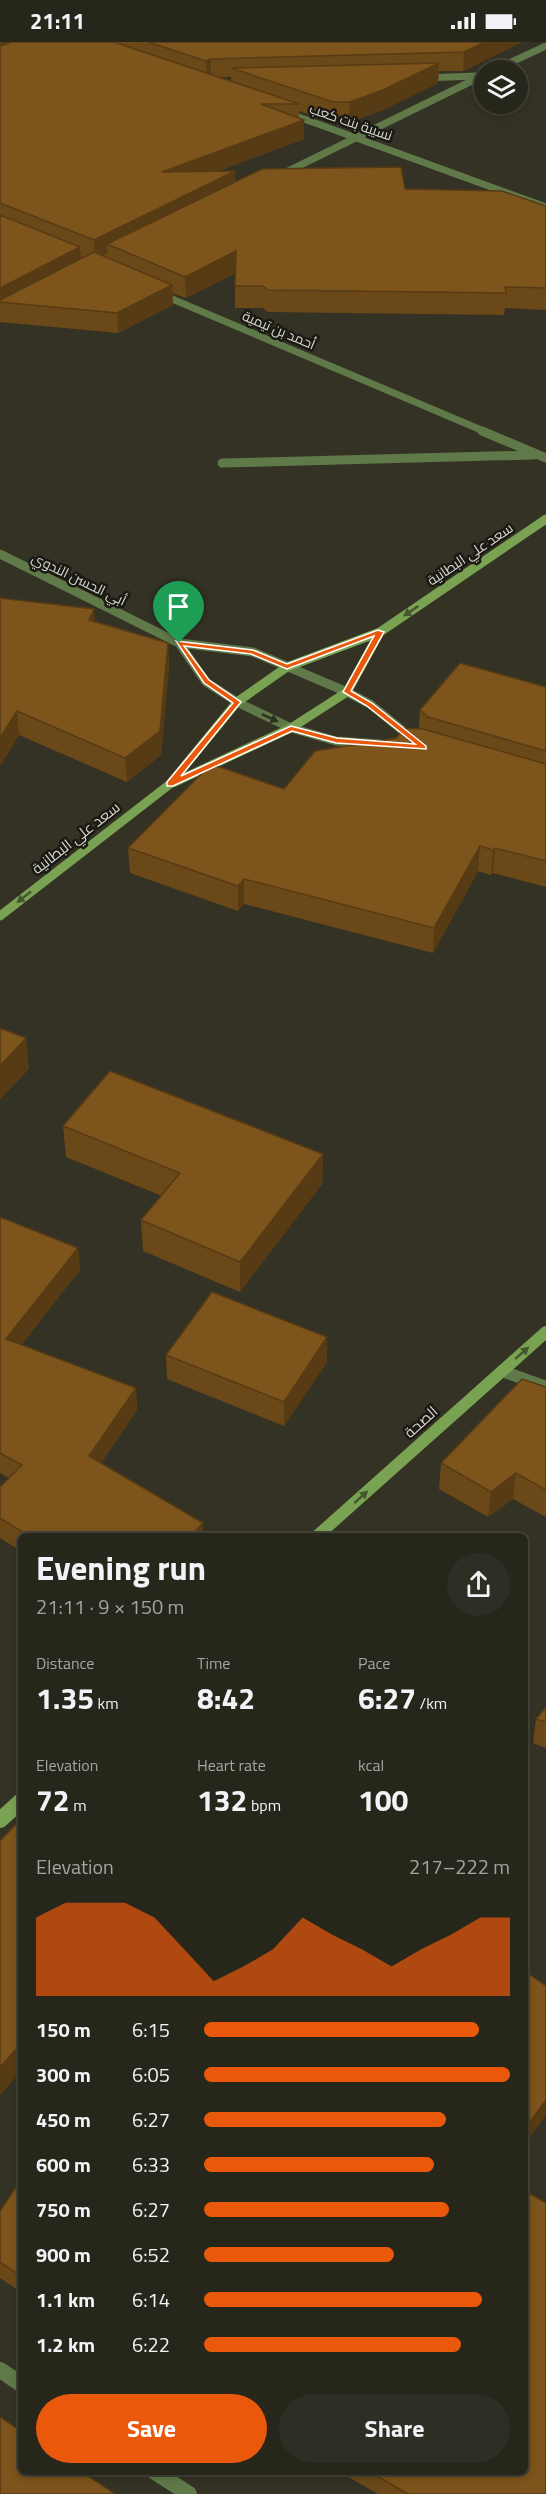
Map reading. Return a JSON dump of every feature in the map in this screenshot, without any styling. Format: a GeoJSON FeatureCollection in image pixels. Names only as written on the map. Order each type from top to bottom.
{"type":"FeatureCollection","features":[{"type":"Feature","properties":{"kind":"main road","name":"سعد علي البطانية"},"geometry":{"type":"LineString","coordinates":[[0,916],[170,784],[237,702],[287,667],[380,632],[546,519]]}},
{"type":"Feature","properties":{"kind":"main road","name":"سعد علي البطانية"},"geometry":{"type":"LineString","coordinates":[[170,784],[291,728],[347,692],[380,632]]}},
{"type":"Feature","properties":{"kind":"main road","name":"الصحة"},"geometry":{"type":"LineString","coordinates":[[320,1533],[546,1332]]}},
{"type":"Feature","properties":{"kind":"main road"},"geometry":{"type":"LineString","coordinates":[[0,1820],[18,1804]]}},
{"type":"Feature","properties":{"kind":"street"},"geometry":{"type":"LineString","coordinates":[[515,60],[546,45]]}},
{"type":"Feature","properties":{"kind":"street"},"geometry":{"type":"LineString","coordinates":[[412,78],[474,76]]}},
{"type":"Feature","properties":{"kind":"street"},"geometry":{"type":"LineString","coordinates":[[273,178],[474,80]]}},
{"type":"Feature","properties":{"kind":"street","name":"نسيبة بنت كعب"},"geometry":{"type":"LineString","coordinates":[[279,110],[358,136],[546,207]]}},
{"type":"Feature","properties":{"kind":"street","name":"أحمد بن تيمية"},"geometry":{"type":"LineString","coordinates":[[149,289],[542,456]]}},
{"type":"Feature","properties":{"kind":"street"},"geometry":{"type":"LineString","coordinates":[[222,463],[542,456]]}},
{"type":"Feature","properties":{"kind":"street","name":"أبي الحسن الندوي"},"geometry":{"type":"LineString","coordinates":[[0,555],[179,643],[253,652],[347,692],[369,704],[423,747],[401,746]]}},
{"type":"Feature","properties":{"kind":"street","name":"أبي الحسن الندوي"},"geometry":{"type":"LineString","coordinates":[[179,643],[206,682],[237,702],[291,728],[336,741],[391,745]]}},
{"type":"Feature","properties":{"kind":"street"},"geometry":{"type":"LineString","coordinates":[[502,1371],[546,1387]]}},
{"type":"Feature","properties":{"kind":"street"},"geometry":{"type":"LineString","coordinates":[[0,2370],[18,2382]]}},
{"type":"Feature","properties":{"kind":"street"},"geometry":{"type":"LineString","coordinates":[[160,2475],[189,2494]]}},
{"type":"Feature","properties":{"kind":"building"},"geometry":{"type":"Polygon","coordinates":[[[12,42],[114,42],[299,104],[261,104],[304,120],[162,172],[235,171],[94,240],[0,203],[0,46],[12,42]]]}},
{"type":"Feature","properties":{"kind":"building"},"geometry":{"type":"Polygon","coordinates":[[[148,42],[485,42],[464,52],[211,59],[206,61],[148,42]]]}},
{"type":"Feature","properties":{"kind":"building"},"geometry":{"type":"Polygon","coordinates":[[[439,63],[383,90],[350,102],[333,102],[231,68],[439,63]]]}},
{"type":"Feature","properties":{"kind":"building"},"geometry":{"type":"Polygon","coordinates":[[[401,167],[405,189],[502,191],[546,206],[546,288],[505,287],[506,293],[268,290],[263,286],[235,286],[236,251],[185,277],[107,244],[262,169],[401,167]]]}},
{"type":"Feature","properties":{"kind":"building"},"geometry":{"type":"Polygon","coordinates":[[[0,215],[80,247],[0,288],[0,215]]]}},
{"type":"Feature","properties":{"kind":"building"},"geometry":{"type":"Polygon","coordinates":[[[94,252],[172,285],[117,313],[0,302],[0,300],[94,252]]]}},
{"type":"Feature","properties":{"kind":"building"},"geometry":{"type":"Polygon","coordinates":[[[0,598],[94,609],[89,620],[168,643],[160,731],[125,758],[17,711],[0,738],[0,598]]]}},
{"type":"Feature","properties":{"kind":"building"},"geometry":{"type":"Polygon","coordinates":[[[460,663],[546,687],[546,751],[428,717],[420,710],[460,663]]]}},
{"type":"Feature","properties":{"kind":"building"},"geometry":{"type":"Polygon","coordinates":[[[404,728],[423,729],[546,764],[546,861],[480,846],[434,928],[244,879],[238,886],[128,848],[211,764],[284,789],[315,751],[396,738],[404,728]]]}},
{"type":"Feature","properties":{"kind":"building"},"geometry":{"type":"Polygon","coordinates":[[[0,1028],[26,1038],[0,1066],[0,1028]]]}},
{"type":"Feature","properties":{"kind":"building"},"geometry":{"type":"Polygon","coordinates":[[[110,1071],[323,1154],[240,1262],[141,1220],[180,1173],[63,1126],[110,1071]]]}},
{"type":"Feature","properties":{"kind":"building"},"geometry":{"type":"Polygon","coordinates":[[[0,1217],[78,1248],[6,1339],[136,1388],[89,1456],[203,1523],[194,1533],[24,1533],[0,1518],[0,1487],[22,1465],[0,1453],[0,1217]]]}},
{"type":"Feature","properties":{"kind":"building"},"geometry":{"type":"Polygon","coordinates":[[[212,1292],[327,1337],[284,1402],[166,1355],[212,1292]]]}},
{"type":"Feature","properties":{"kind":"building"},"geometry":{"type":"Polygon","coordinates":[[[522,1379],[546,1387],[546,1490],[516,1473],[491,1492],[441,1463],[522,1379]]]}},
{"type":"Feature","properties":{"kind":"building"},"geometry":{"type":"Polygon","coordinates":[[[546,1707],[546,1722],[536,1719],[546,1707]]]}},
{"type":"Feature","properties":{"kind":"building"},"geometry":{"type":"Polygon","coordinates":[[[18,1822],[18,2047],[0,2067],[0,1841],[18,1822]]]}},
{"type":"Feature","properties":{"kind":"building"},"geometry":{"type":"Polygon","coordinates":[[[528,1973],[546,1986],[546,2100],[528,2125],[528,1973]]]}},
{"type":"Feature","properties":{"kind":"building"},"geometry":{"type":"Polygon","coordinates":[[[18,2184],[18,2274],[0,2262],[0,2211],[18,2184]]]}},
{"type":"Feature","properties":{"kind":"building"},"geometry":{"type":"Polygon","coordinates":[[[528,2193],[546,2203],[546,2494],[408,2494],[375,2475],[528,2475],[528,2193]]]}},
{"type":"Feature","properties":{"kind":"building"},"geometry":{"type":"Polygon","coordinates":[[[0,2417],[18,2429],[18,2475],[86,2475],[115,2494],[0,2494],[0,2417]]]}},
{"type":"Feature","properties":{"kind":"route"},"geometry":{"type":"LineString","coordinates":[[380,632],[347,692],[369,704],[423,747],[336,741],[291,728],[170,784],[237,702],[206,682],[179,643],[253,652],[287,667],[380,632]]}}]}
